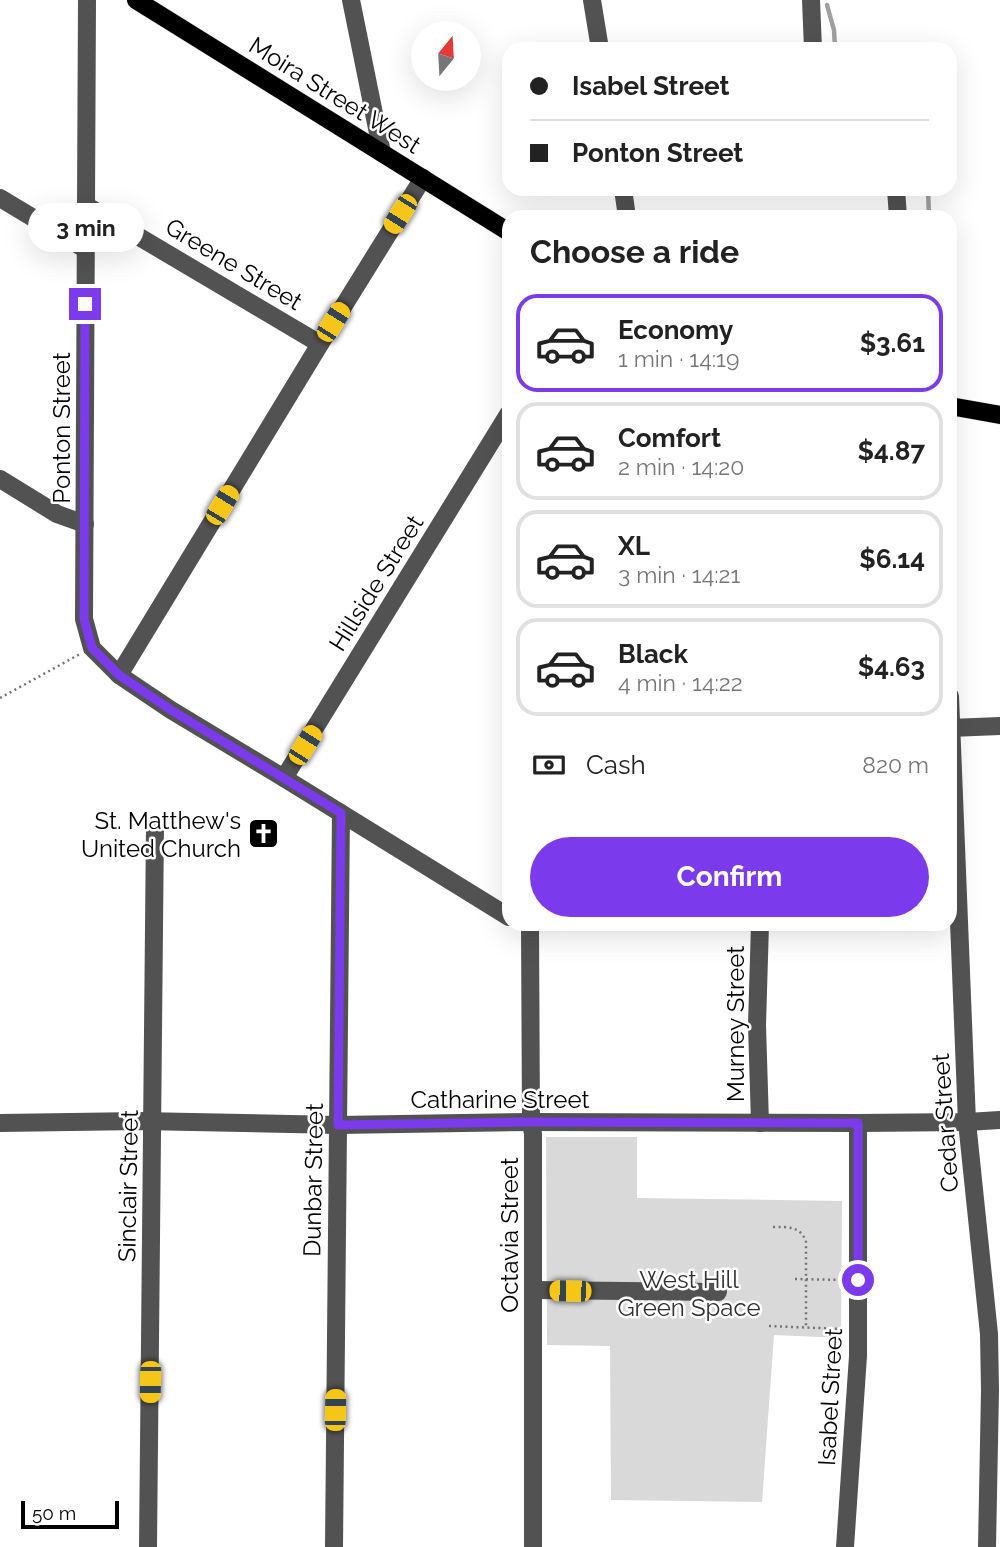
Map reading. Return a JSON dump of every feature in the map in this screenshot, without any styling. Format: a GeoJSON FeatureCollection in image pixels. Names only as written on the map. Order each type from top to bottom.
{"type":"FeatureCollection","features":[{"type":"Feature","properties":{"kind":"main road","name":"Moira Street West"},"geometry":{"type":"LineString","coordinates":[[136,0],[502,228]]}},
{"type":"Feature","properties":{"kind":"main road"},"geometry":{"type":"LineString","coordinates":[[957,407],[1000,415]]}},
{"type":"Feature","properties":{"kind":"street","name":"Ponton Street"},"geometry":{"type":"LineString","coordinates":[[87,0],[84,619],[92,648]]}},
{"type":"Feature","properties":{"kind":"street"},"geometry":{"type":"LineString","coordinates":[[351,0],[382,153]]}},
{"type":"Feature","properties":{"kind":"street"},"geometry":{"type":"LineString","coordinates":[[592,0],[599,42]]}},
{"type":"Feature","properties":{"kind":"street"},"geometry":{"type":"LineString","coordinates":[[811,0],[813,42]]}},
{"type":"Feature","properties":{"kind":"street"},"geometry":{"type":"LineString","coordinates":[[119,675],[423,178]]}},
{"type":"Feature","properties":{"kind":"street"},"geometry":{"type":"LineString","coordinates":[[0,198],[86,249]]}},
{"type":"Feature","properties":{"kind":"street","name":"Greene Street"},"geometry":{"type":"LineString","coordinates":[[87,206],[320,344]]}},
{"type":"Feature","properties":{"kind":"street","name":"Hillside Street"},"geometry":{"type":"LineString","coordinates":[[284,778],[502,424]]}},
{"type":"Feature","properties":{"kind":"street"},"geometry":{"type":"LineString","coordinates":[[0,479],[57,514],[85,524]]}},
{"type":"Feature","properties":{"kind":"street"},"geometry":{"type":"LineString","coordinates":[[92,648],[119,675],[171,710],[502,913]]}},
{"type":"Feature","properties":{"kind":"street"},"geometry":{"type":"LineString","coordinates":[[957,728],[1000,726]]}},
{"type":"Feature","properties":{"kind":"street","name":"Dunbar Street"},"geometry":{"type":"LineString","coordinates":[[334,1547],[341,813]]}},
{"type":"Feature","properties":{"kind":"street","name":"Sinclair Street"},"geometry":{"type":"LineString","coordinates":[[148,1547],[155,825]]}},
{"type":"Feature","properties":{"kind":"street","name":"Cedar Street"},"geometry":{"type":"LineString","coordinates":[[957,876],[967,1122],[994,1334],[990,1390],[987,1547]]}},
{"type":"Feature","properties":{"kind":"street","name":"Octavia Street"},"geometry":{"type":"LineString","coordinates":[[527,931],[533,1133],[533,1547]]}},
{"type":"Feature","properties":{"kind":"street","name":"Murney Street"},"geometry":{"type":"LineString","coordinates":[[760,931],[757,1025],[760,1124]]}},
{"type":"Feature","properties":{"kind":"street","name":"Catharine Street"},"geometry":{"type":"LineString","coordinates":[[0,1123],[153,1121],[338,1125],[531,1122],[760,1124],[1000,1120]]}},
{"type":"Feature","properties":{"kind":"street","name":"Isabel Street"},"geometry":{"type":"LineString","coordinates":[[845,1547],[858,1356],[858,1123]]}},
{"type":"Feature","properties":{"kind":"street"},"geometry":{"type":"LineString","coordinates":[[533,1290],[718,1292]]}},
{"type":"Feature","properties":{"kind":"path"},"geometry":{"type":"LineString","coordinates":[[0,698],[92,648]]}},
{"type":"Feature","properties":{"kind":"path"},"geometry":{"type":"LineString","coordinates":[[773,1227],[794,1227],[804,1236],[806,1326]]}},
{"type":"Feature","properties":{"kind":"path"},"geometry":{"type":"LineString","coordinates":[[794,1279],[836,1279]]}},
{"type":"Feature","properties":{"kind":"path"},"geometry":{"type":"LineString","coordinates":[[769,1326],[839,1328],[847,1332]]}},
{"type":"Feature","properties":{"kind":"green space","name":"West Hill Green Space"},"geometry":{"type":"Polygon","coordinates":[[[546,1137],[637,1137],[637,1198],[842,1201],[841,1338],[774,1335],[762,1502],[611,1500],[610,1346],[547,1345],[546,1137]]]}},
{"type":"Feature","properties":{"kind":"waterway"},"geometry":{"type":"LineString","coordinates":[[827,5],[835,42]]}},
{"type":"Feature","properties":{"kind":"waterway"},"geometry":{"type":"LineString","coordinates":[[928,196],[929,210]]}},
{"type":"Feature","properties":{"kind":"place","name":"St. Matthew's United Church"},"geometry":{"type":"Point","coordinates":[264,834]}},
{"type":"Feature","properties":{"kind":"route"},"geometry":{"type":"LineString","coordinates":[[85,304],[84,619],[92,648],[119,675],[171,710],[341,813],[338,1125],[531,1122],[858,1123],[858,1280]]}}]}
